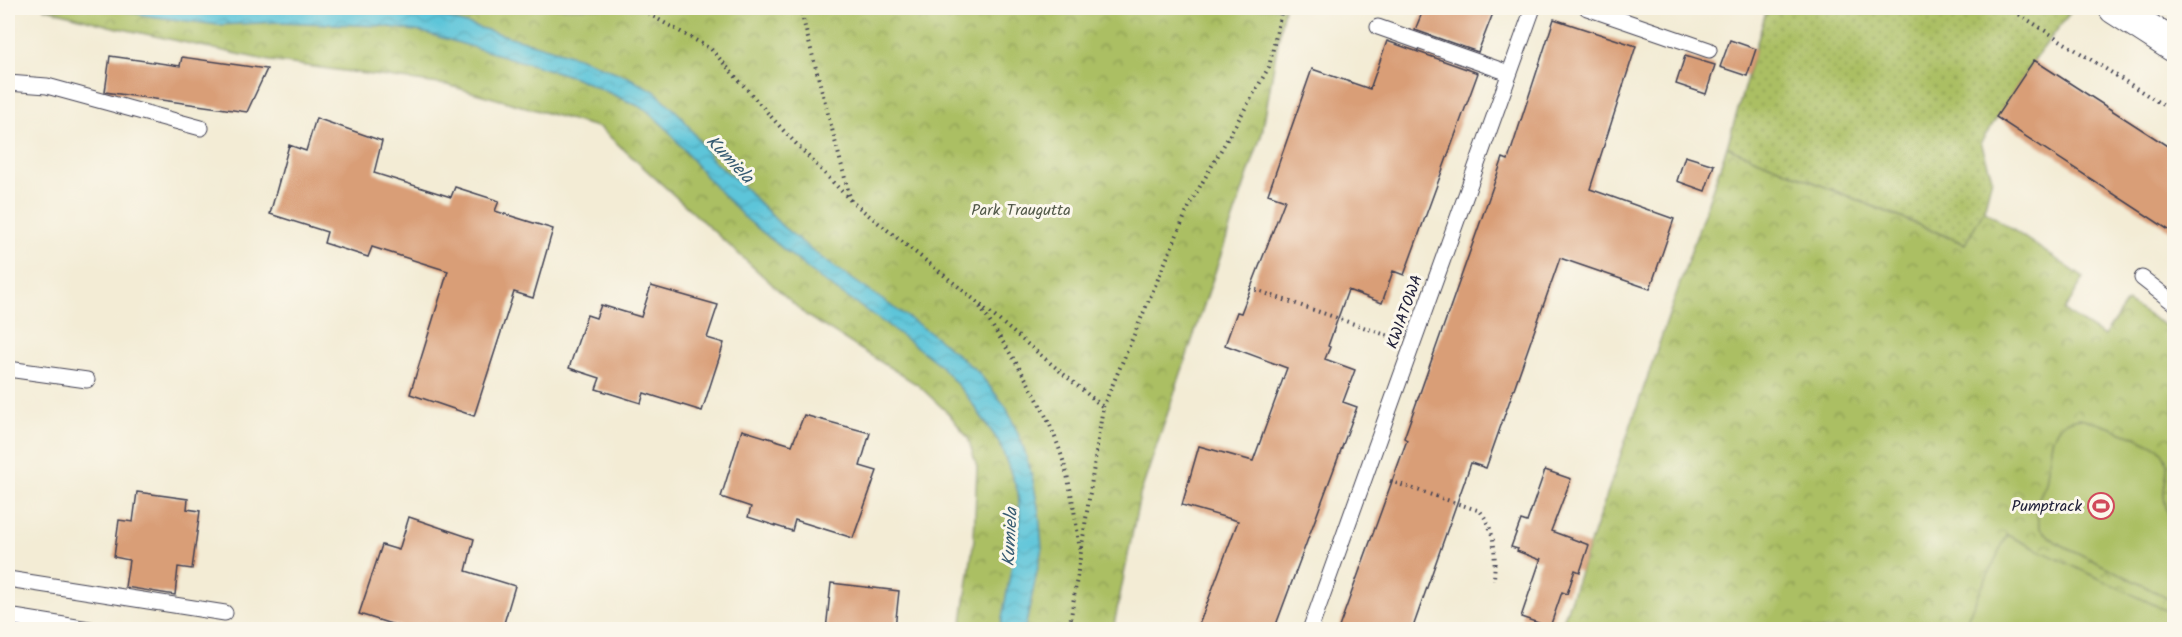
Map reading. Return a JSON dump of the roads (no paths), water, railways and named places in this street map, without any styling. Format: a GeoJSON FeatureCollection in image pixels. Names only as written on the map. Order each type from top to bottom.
{"type":"FeatureCollection","features":[{"type":"Feature","properties":{"kind":"street"},"geometry":{"type":"LineString","coordinates":[[2115,8],[2175,46]]}},
{"type":"Feature","properties":{"kind":"lane","name":"KWIATOWA"},"geometry":{"type":"LineString","coordinates":[[1310,630],[1533,8]]}},
{"type":"Feature","properties":{"kind":"lane"},"geometry":{"type":"LineString","coordinates":[[1587,8],[1709,50]]}},
{"type":"Feature","properties":{"kind":"lane"},"geometry":{"type":"LineString","coordinates":[[1378,27],[1509,73]]}},
{"type":"Feature","properties":{"kind":"lane"},"geometry":{"type":"LineString","coordinates":[[8,83],[46,86],[201,128]]}},
{"type":"Feature","properties":{"kind":"lane"},"geometry":{"type":"LineString","coordinates":[[2142,278],[2175,303]]}},
{"type":"Feature","properties":{"kind":"lane"},"geometry":{"type":"LineString","coordinates":[[8,369],[87,380]]}},
{"type":"Feature","properties":{"kind":"lane"},"geometry":{"type":"LineString","coordinates":[[8,579],[225,613]]}},
{"type":"Feature","properties":{"kind":"lane"},"geometry":{"type":"LineString","coordinates":[[8,616],[95,630]]}},
{"type":"Feature","properties":{"kind":"water"},"geometry":{"type":"Polygon","coordinates":[[[109,8],[413,8],[578,57],[628,77],[656,92],[682,117],[714,162],[738,181],[782,226],[823,259],[935,336],[978,372],[1006,407],[1022,443],[1032,476],[1039,512],[1042,548],[1025,629],[1000,629],[1020,521],[1018,492],[999,442],[967,396],[939,364],[820,279],[744,217],[707,178],[666,128],[645,109],[574,77],[422,32],[382,26],[279,22],[218,25],[109,8]]]}},
{"type":"Feature","properties":{"kind":"place","name":"Pumptrack"},"geometry":{"type":"Point","coordinates":[2101,506]}},
{"type":"Feature","properties":{"kind":"water label","name":"Kumiela"},"geometry":{"type":"Point","coordinates":[729,160]}},
{"type":"Feature","properties":{"kind":"water label","name":"Kumiela"},"geometry":{"type":"Point","coordinates":[1011,537]}},
{"type":"Feature","properties":{"kind":"park label","name":"Park Traugutta"},"geometry":{"type":"Point","coordinates":[1021,210]}}]}
